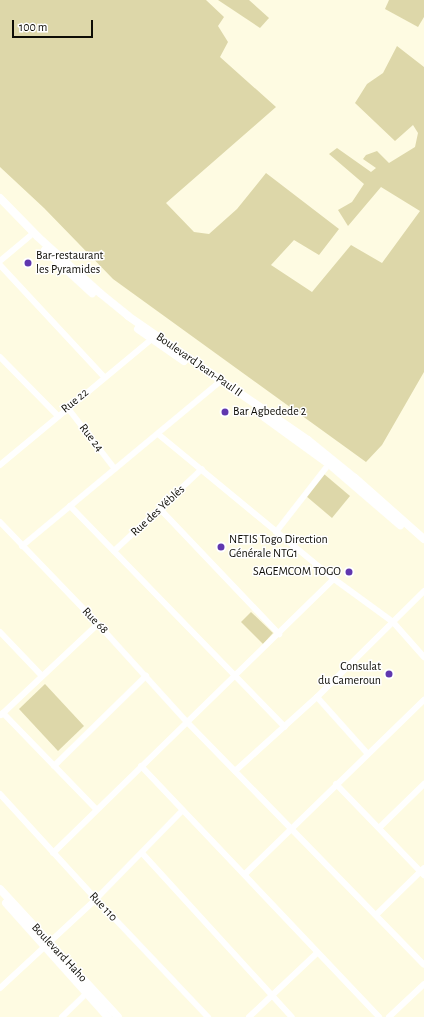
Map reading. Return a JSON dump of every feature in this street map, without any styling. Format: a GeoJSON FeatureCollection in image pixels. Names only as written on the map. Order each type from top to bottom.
{"type":"FeatureCollection","features":[{"type":"Feature","properties":{"kind":"main road","name":"Boulevard Jean-Paul II"},"geometry":{"type":"LineString","coordinates":[[0,198],[38,237],[100,293],[153,337],[329,464],[424,546]]}},
{"type":"Feature","properties":{"kind":"main road","name":"Boulevard Jean-Paul II"},"geometry":{"type":"LineString","coordinates":[[0,206],[30,236],[100,300],[308,440],[355,478],[424,539]]}},
{"type":"Feature","properties":{"kind":"main road","name":"Boulevard Haho"},"geometry":{"type":"LineString","coordinates":[[0,889],[86,993],[108,1017]]}},
{"type":"Feature","properties":{"kind":"main road","name":"Boulevard Haho"},"geometry":{"type":"LineString","coordinates":[[0,897],[118,1017]]}},
{"type":"Feature","properties":{"kind":"street"},"geometry":{"type":"LineString","coordinates":[[0,261],[30,236]]}},
{"type":"Feature","properties":{"kind":"street"},"geometry":{"type":"LineString","coordinates":[[0,265],[104,378]]}},
{"type":"Feature","properties":{"kind":"street","name":"Rue 22"},"geometry":{"type":"LineString","coordinates":[[0,465],[153,337]]}},
{"type":"Feature","properties":{"kind":"street"},"geometry":{"type":"LineString","coordinates":[[0,357],[58,416]]}},
{"type":"Feature","properties":{"kind":"street"},"geometry":{"type":"LineString","coordinates":[[22,546],[217,384]]}},
{"type":"Feature","properties":{"kind":"street","name":"Rue 24"},"geometry":{"type":"LineString","coordinates":[[68,407],[116,469]]}},
{"type":"Feature","properties":{"kind":"street"},"geometry":{"type":"LineString","coordinates":[[158,434],[334,579],[393,622],[424,657]]}},
{"type":"Feature","properties":{"kind":"street"},"geometry":{"type":"LineString","coordinates":[[276,532],[329,464]]}},
{"type":"Feature","properties":{"kind":"street","name":"Rue des Yéblés"},"geometry":{"type":"LineString","coordinates":[[114,551],[160,510],[202,469]]}},
{"type":"Feature","properties":{"kind":"street"},"geometry":{"type":"LineString","coordinates":[[70,506],[285,727]]}},
{"type":"Feature","properties":{"kind":"street"},"geometry":{"type":"LineString","coordinates":[[160,510],[279,634]]}},
{"type":"Feature","properties":{"kind":"street","name":"Rue 68"},"geometry":{"type":"LineString","coordinates":[[0,522],[98,624],[187,722],[424,965]]}},
{"type":"Feature","properties":{"kind":"street"},"geometry":{"type":"LineString","coordinates":[[53,852],[236,676],[334,579]]}},
{"type":"Feature","properties":{"kind":"street"},"geometry":{"type":"LineString","coordinates":[[235,771],[285,727],[424,591]]}},
{"type":"Feature","properties":{"kind":"street"},"geometry":{"type":"LineString","coordinates":[[96,809],[2,714],[98,624]]}},
{"type":"Feature","properties":{"kind":"street"},"geometry":{"type":"LineString","coordinates":[[0,632],[42,676]]}},
{"type":"Feature","properties":{"kind":"street"},"geometry":{"type":"LineString","coordinates":[[54,766],[146,676]]}},
{"type":"Feature","properties":{"kind":"street"},"geometry":{"type":"LineString","coordinates":[[316,697],[368,754]]}},
{"type":"Feature","properties":{"kind":"street"},"geometry":{"type":"LineString","coordinates":[[245,874],[424,700]]}},
{"type":"Feature","properties":{"kind":"street"},"geometry":{"type":"LineString","coordinates":[[141,766],[379,1017]]}},
{"type":"Feature","properties":{"kind":"street"},"geometry":{"type":"LineString","coordinates":[[336,784],[423,871],[376,915]]}},
{"type":"Feature","properties":{"kind":"street"},"geometry":{"type":"LineString","coordinates":[[380,827],[424,784]]}},
{"type":"Feature","properties":{"kind":"street","name":"Rue 110"},"geometry":{"type":"LineString","coordinates":[[0,794],[96,899],[208,1017]]}},
{"type":"Feature","properties":{"kind":"street"},"geometry":{"type":"LineString","coordinates":[[0,988],[96,899],[184,810]]}},
{"type":"Feature","properties":{"kind":"street"},"geometry":{"type":"LineString","coordinates":[[142,853],[292,1017]]}},
{"type":"Feature","properties":{"kind":"street"},"geometry":{"type":"LineString","coordinates":[[249,1017],[317,953]]}},
{"type":"Feature","properties":{"kind":"street"},"geometry":{"type":"LineString","coordinates":[[389,1017],[424,984]]}},
{"type":"Feature","properties":{"kind":"street"},"geometry":{"type":"LineString","coordinates":[[62,1017],[86,993]]}},
{"type":"Feature","properties":{"kind":"shaded area"},"geometry":{"type":"Polygon","coordinates":[[[0,0],[206,0],[224,17],[218,26],[228,42],[220,57],[276,107],[166,203],[194,232],[209,234],[237,209],[266,173],[339,229],[319,255],[294,240],[271,265],[312,292],[351,245],[382,263],[420,211],[381,187],[348,226],[338,210],[352,202],[364,184],[329,154],[337,148],[371,172],[376,168],[363,159],[366,155],[377,151],[389,163],[415,147],[418,133],[413,125],[395,141],[355,103],[367,84],[383,73],[397,46],[424,67],[424,372],[382,445],[366,462],[113,279],[44,208],[0,167],[0,0]]]}},
{"type":"Feature","properties":{"kind":"shaded area"},"geometry":{"type":"Polygon","coordinates":[[[218,0],[249,0],[269,18],[260,28],[218,0]]]}},
{"type":"Feature","properties":{"kind":"shaded area"},"geometry":{"type":"Polygon","coordinates":[[[389,0],[424,0],[424,17],[418,27],[385,9],[389,0]]]}},
{"type":"Feature","properties":{"kind":"shaded area"},"geometry":{"type":"Polygon","coordinates":[[[324,474],[350,496],[332,518],[306,496],[324,474]]]}},
{"type":"Feature","properties":{"kind":"shaded area"},"geometry":{"type":"Polygon","coordinates":[[[251,612],[273,633],[263,644],[241,622],[251,612]]]}},
{"type":"Feature","properties":{"kind":"shaded area"},"geometry":{"type":"Polygon","coordinates":[[[45,684],[84,726],[58,751],[19,709],[45,684]]]}},
{"type":"Feature","properties":{"kind":"place","name":"Bar-restaurant les Pyramides"},"geometry":{"type":"Point","coordinates":[28,263]}},
{"type":"Feature","properties":{"kind":"place","name":"Bar Agbedede 2"},"geometry":{"type":"Point","coordinates":[225,412]}},
{"type":"Feature","properties":{"kind":"place","name":"NETIS Togo Direction Générale NTG1"},"geometry":{"type":"Point","coordinates":[221,547]}},
{"type":"Feature","properties":{"kind":"place","name":"SAGEMCOM TOGO"},"geometry":{"type":"Point","coordinates":[349,572]}},
{"type":"Feature","properties":{"kind":"place","name":"Consulat du Cameroun"},"geometry":{"type":"Point","coordinates":[389,674]}}]}
